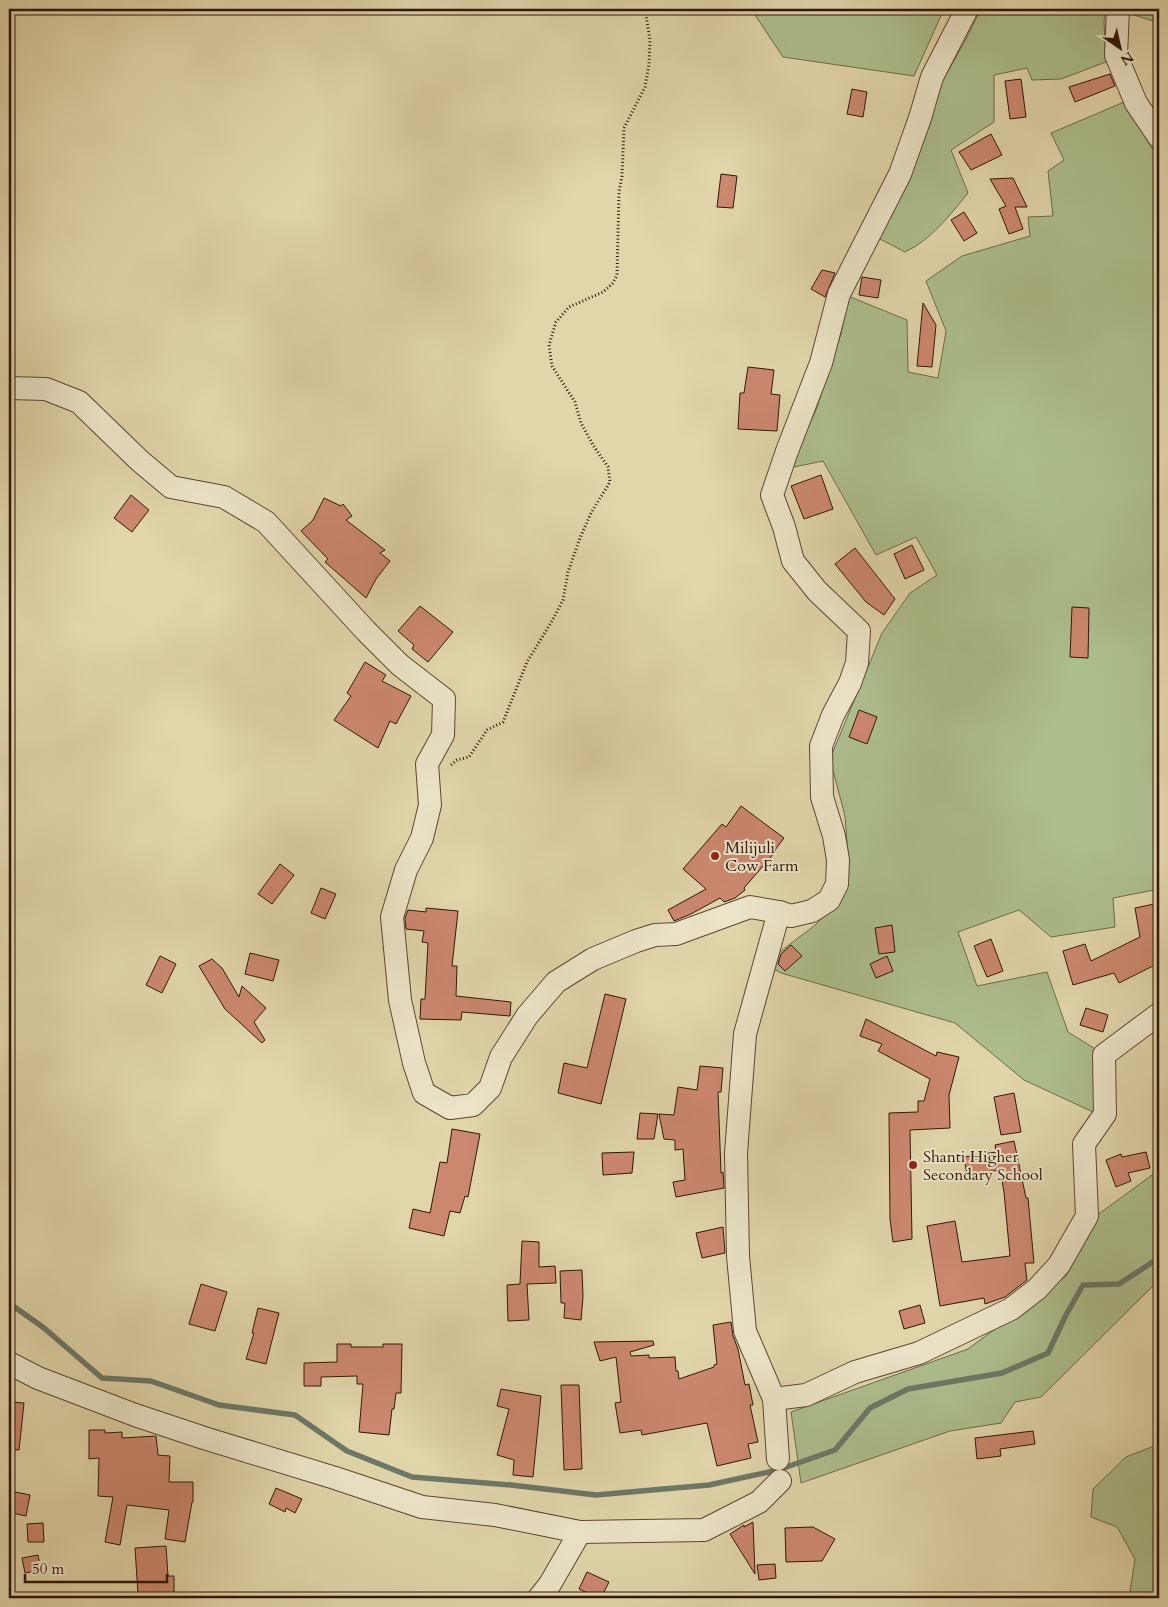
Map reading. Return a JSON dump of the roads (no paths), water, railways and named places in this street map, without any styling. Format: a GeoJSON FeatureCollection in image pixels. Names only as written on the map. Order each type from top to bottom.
{"type":"FeatureCollection","features":[{"type":"Feature","properties":{"kind":"street"},"geometry":{"type":"LineString","coordinates":[[9,388],[46,389],[79,402],[140,461],[171,487],[224,497],[266,522],[313,575],[400,665],[444,699],[443,734],[428,764],[430,805],[422,838],[406,870],[392,917],[400,1000],[414,1063],[424,1093],[450,1108],[473,1104],[490,1088],[502,1057],[527,1016],[556,982],[593,958],[654,935],[676,934],[750,907],[791,916],[812,911],[830,900],[837,884],[838,860],[834,836],[822,797],[821,746],[833,715],[850,683],[857,663],[859,630],[817,591],[793,561],[784,527],[772,495],[821,363],[839,294],[900,174],[920,118],[932,76],[967,9]]}},
{"type":"Feature","properties":{"kind":"street"},"geometry":{"type":"LineString","coordinates":[[1118,9],[1116,55],[1136,103],[1159,137]]}},
{"type":"Feature","properties":{"kind":"street"},"geometry":{"type":"LineString","coordinates":[[9,1363],[38,1378],[135,1415],[422,1507],[495,1515],[580,1532],[704,1530],[759,1502],[779,1470],[774,1399],[746,1332],[738,1256],[736,1153],[745,1034],[778,912]]}},
{"type":"Feature","properties":{"kind":"street"},"geometry":{"type":"LineString","coordinates":[[774,1399],[806,1395],[855,1372],[919,1353],[1012,1309],[1037,1289],[1059,1265],[1087,1216],[1084,1144],[1105,1114],[1104,1055],[1159,1014]]}},
{"type":"Feature","properties":{"kind":"street"},"geometry":{"type":"LineString","coordinates":[[539,1598],[550,1584],[580,1532]]}},
{"type":"Feature","properties":{"kind":"waterway"},"geometry":{"type":"LineString","coordinates":[[9,1303],[44,1328],[102,1378],[151,1381],[219,1405],[295,1415],[347,1451],[412,1477],[511,1485],[596,1495],[709,1485],[778,1470],[835,1450],[870,1408],[908,1389],[1002,1373],[1048,1353],[1083,1285],[1119,1284],[1159,1258]]}},
{"type":"Feature","properties":{"kind":"place","name":"Milijuli Cow Farm"},"geometry":{"type":"Point","coordinates":[715,856]}},
{"type":"Feature","properties":{"kind":"place","name":"Shanti Higher Secondary School"},"geometry":{"type":"Point","coordinates":[913,1165]}}]}
